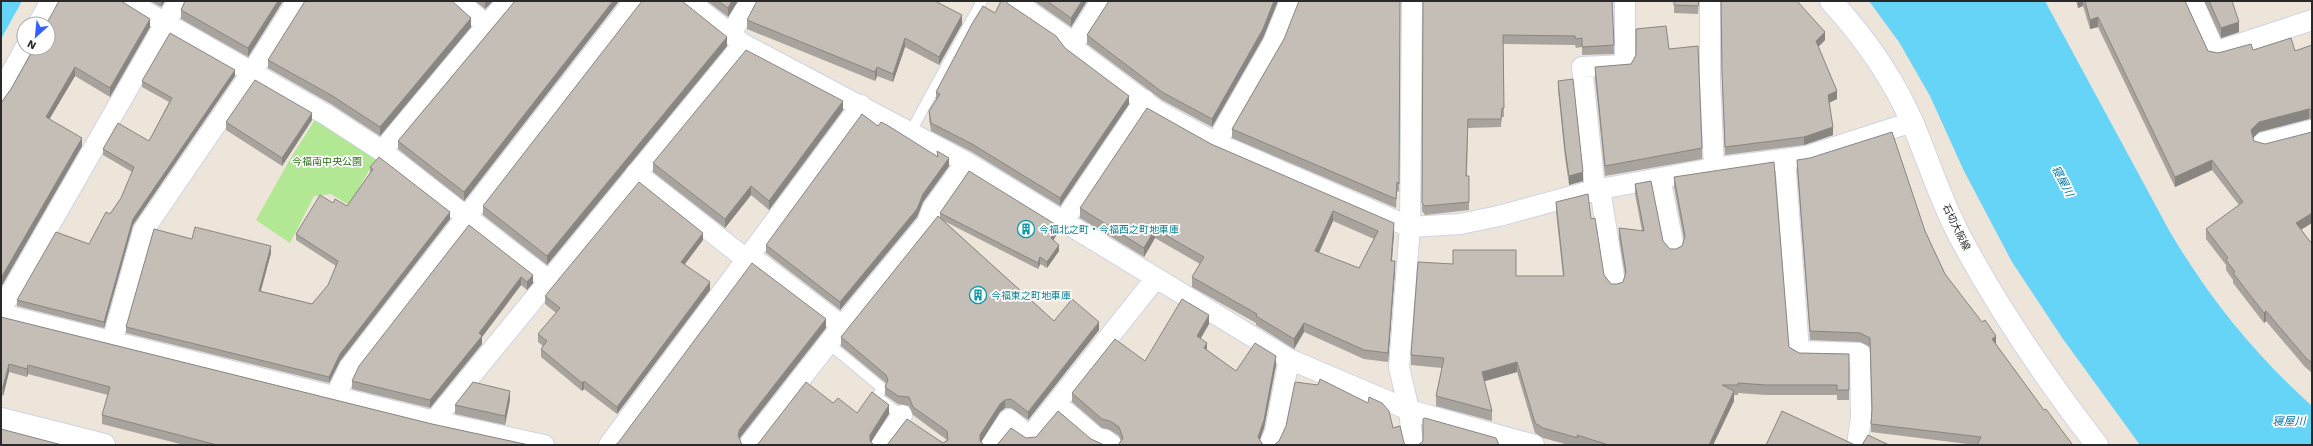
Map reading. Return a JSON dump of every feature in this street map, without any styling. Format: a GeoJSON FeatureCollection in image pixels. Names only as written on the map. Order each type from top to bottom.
{"type":"FeatureCollection","features":[{"type":"Feature","properties":{"kind":"main road","name":"石切大阪線"},"geometry":{"type":"LineString","coordinates":[[1831,1],[1846,17],[1883,68],[1912,122],[1957,231],[1987,285],[2097,445]]}},
{"type":"Feature","properties":{"kind":"main road"},"geometry":{"type":"LineString","coordinates":[[1,419],[104,445]]}},
{"type":"Feature","properties":{"kind":"street"},"geometry":{"type":"LineString","coordinates":[[43,16],[51,1]]}},
{"type":"Feature","properties":{"kind":"street"},"geometry":{"type":"LineString","coordinates":[[128,1],[325,114],[382,151],[468,216],[548,280]]}},
{"type":"Feature","properties":{"kind":"street"},"geometry":{"type":"LineString","coordinates":[[1,310],[178,1]]}},
{"type":"Feature","properties":{"kind":"street"},"geometry":{"type":"LineString","coordinates":[[112,342],[143,231],[252,72],[297,1]]}},
{"type":"Feature","properties":{"kind":"street"},"geometry":{"type":"LineString","coordinates":[[458,1],[488,26]]}},
{"type":"Feature","properties":{"kind":"street"},"geometry":{"type":"LineString","coordinates":[[382,151],[488,26],[507,1]]}},
{"type":"Feature","properties":{"kind":"street"},"geometry":{"type":"LineString","coordinates":[[335,397],[349,368],[634,1]]}},
{"type":"Feature","properties":{"kind":"street"},"geometry":{"type":"LineString","coordinates":[[689,1],[737,39],[911,131],[966,162],[1289,359],[1409,410],[1534,445]]}},
{"type":"Feature","properties":{"kind":"street"},"geometry":{"type":"LineString","coordinates":[[434,421],[636,172],[737,39],[750,1]]}},
{"type":"Feature","properties":{"kind":"street"},"geometry":{"type":"LineString","coordinates":[[1014,1],[1064,36],[1072,47],[1145,100],[1156,110],[1216,144],[1410,227],[1460,224],[1499,216],[1597,189],[1714,168],[1807,156],[1912,122]]}},
{"type":"Feature","properties":{"kind":"street"},"geometry":{"type":"LineString","coordinates":[[1072,47],[1101,1]]}},
{"type":"Feature","properties":{"kind":"street"},"geometry":{"type":"LineString","coordinates":[[1216,144],[1273,43],[1290,1]]}},
{"type":"Feature","properties":{"kind":"street"},"geometry":{"type":"LineString","coordinates":[[1615,283],[1597,189],[1582,67],[1625,65],[1625,1]]}},
{"type":"Feature","properties":{"kind":"street"},"geometry":{"type":"LineString","coordinates":[[1710,1],[1710,80],[1714,168]]}},
{"type":"Feature","properties":{"kind":"street"},"geometry":{"type":"LineString","coordinates":[[2193,1],[2215,52],[2312,20]]}},
{"type":"Feature","properties":{"kind":"street"},"geometry":{"type":"LineString","coordinates":[[1407,2],[1410,227],[1399,367],[1409,410],[1413,445]]}},
{"type":"Feature","properties":{"kind":"street"},"geometry":{"type":"LineString","coordinates":[[1,92],[21,56]]}},
{"type":"Feature","properties":{"kind":"street"},"geometry":{"type":"LineString","coordinates":[[1063,222],[1145,100]]}},
{"type":"Feature","properties":{"kind":"street"},"geometry":{"type":"LineString","coordinates":[[609,445],[861,105]]}},
{"type":"Feature","properties":{"kind":"street"},"geometry":{"type":"LineString","coordinates":[[2262,143],[2312,130]]}},
{"type":"Feature","properties":{"kind":"street"},"geometry":{"type":"LineString","coordinates":[[1785,159],[1799,352],[1860,353],[1861,418],[1857,445]]}},
{"type":"Feature","properties":{"kind":"street"},"geometry":{"type":"LineString","coordinates":[[749,445],[842,326],[927,223],[932,209],[966,162]]}},
{"type":"Feature","properties":{"kind":"street"},"geometry":{"type":"LineString","coordinates":[[636,172],[842,326]]}},
{"type":"Feature","properties":{"kind":"street"},"geometry":{"type":"LineString","coordinates":[[1660,178],[1674,248]]}},
{"type":"Feature","properties":{"kind":"street"},"geometry":{"type":"LineString","coordinates":[[991,445],[1009,419],[1027,435],[1038,440],[1057,404],[1156,278]]}},
{"type":"Feature","properties":{"kind":"street"},"geometry":{"type":"LineString","coordinates":[[1,314],[434,421],[544,445]]}},
{"type":"Feature","properties":{"kind":"street"},"geometry":{"type":"LineString","coordinates":[[1269,445],[1275,432],[1289,359]]}},
{"type":"Feature","properties":{"kind":"street"},"geometry":{"type":"LineString","coordinates":[[1057,404],[1101,443]]}},
{"type":"Feature","properties":{"kind":"street"},"geometry":{"type":"LineString","coordinates":[[881,445],[908,420]]}},
{"type":"Feature","properties":{"kind":"lane"},"geometry":{"type":"LineString","coordinates":[[911,131],[982,1]]}},
{"type":"Feature","properties":{"kind":"lane"},"geometry":{"type":"LineString","coordinates":[[829,344],[882,388],[877,396],[908,420]]}},
{"type":"Feature","properties":{"kind":"green space","name":"今福南中央公園"},"geometry":{"type":"Polygon","coordinates":[[[318,115],[378,155],[349,205],[331,194],[314,196],[290,243],[256,220],[289,161],[318,115]]]}},
{"type":"Feature","properties":{"kind":"water"},"geometry":{"type":"Polygon","coordinates":[[[1,1],[22,1],[1,39],[1,1]]]}},
{"type":"Feature","properties":{"kind":"water","name":"寝屋川"},"geometry":{"type":"Polygon","coordinates":[[[1869,1],[2045,1],[2185,257],[2234,325],[2271,366],[2312,406],[2312,445],[2140,445],[2063,339],[2012,262],[1964,171],[1930,96],[1899,42],[1869,1]]]}},
{"type":"Feature","properties":{"kind":"building"},"geometry":{"type":"Polygon","coordinates":[[[59,1],[121,1],[150,19],[110,88],[75,67],[46,117],[82,138],[1,278],[1,103],[11,89],[30,56],[56,56],[56,16],[51,16],[59,1]]]}},
{"type":"Feature","properties":{"kind":"building"},"geometry":{"type":"Polygon","coordinates":[[[185,1],[278,1],[248,48],[181,10],[185,1]]]}},
{"type":"Feature","properties":{"kind":"building"},"geometry":{"type":"Polygon","coordinates":[[[305,1],[452,1],[471,18],[380,127],[331,95],[268,60],[305,1]]]}},
{"type":"Feature","properties":{"kind":"building"},"geometry":{"type":"Polygon","coordinates":[[[515,1],[613,1],[464,192],[398,141],[515,1]]]}},
{"type":"Feature","properties":{"kind":"building"},"geometry":{"type":"Polygon","coordinates":[[[642,1],[682,1],[727,37],[547,256],[483,206],[642,1]]]}},
{"type":"Feature","properties":{"kind":"building"},"geometry":{"type":"Polygon","coordinates":[[[718,1],[732,1],[728,8],[718,1]]]}},
{"type":"Feature","properties":{"kind":"building"},"geometry":{"type":"Polygon","coordinates":[[[757,1],[935,1],[962,15],[939,57],[905,38],[893,74],[877,67],[875,72],[747,20],[757,1]]]}},
{"type":"Feature","properties":{"kind":"building"},"geometry":{"type":"Polygon","coordinates":[[[1001,1],[1006,1],[1056,36],[1065,48],[1129,96],[1060,198],[972,144],[931,123],[929,111],[940,94],[936,92],[973,22],[983,6],[995,13],[1001,1]]]}},
{"type":"Feature","properties":{"kind":"building"},"geometry":{"type":"Polygon","coordinates":[[[1047,1],[1082,1],[1071,18],[1047,1]]]}},
{"type":"Feature","properties":{"kind":"building"},"geometry":{"type":"Polygon","coordinates":[[[1109,1],[1274,1],[1263,29],[1212,119],[1162,92],[1087,35],[1109,1]]]}},
{"type":"Feature","properties":{"kind":"building"},"geometry":{"type":"Polygon","coordinates":[[[1299,1],[1400,1],[1399,184],[1397,182],[1396,199],[1232,129],[1284,39],[1299,1]]]}},
{"type":"Feature","properties":{"kind":"building"},"geometry":{"type":"Polygon","coordinates":[[[1423,1],[1612,1],[1614,45],[1582,47],[1582,38],[1576,39],[1575,36],[1503,35],[1504,108],[1502,108],[1501,119],[1468,119],[1466,176],[1469,176],[1469,202],[1425,206],[1422,203],[1423,1]]]}},
{"type":"Feature","properties":{"kind":"building"},"geometry":{"type":"Polygon","coordinates":[[[1674,1],[1699,1],[1698,6],[1674,5],[1674,1]]]}},
{"type":"Feature","properties":{"kind":"building"},"geometry":{"type":"Polygon","coordinates":[[[1721,1],[1797,1],[1825,32],[1816,41],[1837,91],[1828,95],[1833,127],[1804,137],[1725,147],[1721,1]]]}},
{"type":"Feature","properties":{"kind":"building"},"geometry":{"type":"Polygon","coordinates":[[[2085,1],[2185,1],[2208,51],[2218,53],[2251,44],[2253,50],[2291,38],[2295,51],[2312,45],[2312,110],[2309,109],[2259,122],[2251,130],[2254,141],[2265,144],[2312,132],[2312,213],[2296,223],[2312,244],[2312,363],[2305,357],[2266,311],[2264,313],[2233,273],[2235,272],[2226,260],[2228,258],[2206,229],[2243,202],[2212,160],[2175,177],[2098,17],[2090,20],[2085,1]]]}},
{"type":"Feature","properties":{"kind":"building"},"geometry":{"type":"Polygon","coordinates":[[[2209,1],[2232,1],[2239,22],[2221,28],[2209,1]]]}},
{"type":"Feature","properties":{"kind":"building"},"geometry":{"type":"Polygon","coordinates":[[[1666,26],[1669,49],[1698,46],[1702,148],[1605,166],[1595,67],[1631,64],[1636,55],[1636,29],[1666,26]]]}},
{"type":"Feature","properties":{"kind":"building"},"geometry":{"type":"Polygon","coordinates":[[[170,33],[235,70],[133,219],[104,322],[17,300],[56,232],[89,244],[106,212],[110,214],[121,198],[134,167],[103,149],[118,123],[149,141],[172,98],[142,81],[170,33]]]}},
{"type":"Feature","properties":{"kind":"building"},"geometry":{"type":"Polygon","coordinates":[[[746,50],[843,101],[769,201],[751,186],[725,219],[653,163],[746,50]]]}},
{"type":"Feature","properties":{"kind":"building"},"geometry":{"type":"Polygon","coordinates":[[[1573,79],[1583,172],[1569,176],[1558,81],[1573,79]]]}},
{"type":"Feature","properties":{"kind":"building"},"geometry":{"type":"Polygon","coordinates":[[[255,80],[312,113],[282,158],[226,122],[255,80]]]}},
{"type":"Feature","properties":{"kind":"building"},"geometry":{"type":"Polygon","coordinates":[[[1147,108],[1211,144],[1394,223],[1391,261],[1395,261],[1388,353],[1364,350],[1304,323],[1294,339],[1256,316],[1257,314],[1192,277],[1204,257],[1155,229],[1144,248],[1080,208],[1147,108]],[[1333,211],[1315,251],[1359,268],[1378,231],[1333,211]]]}},
{"type":"Feature","properties":{"kind":"building"},"geometry":{"type":"Polygon","coordinates":[[[862,114],[878,126],[881,122],[887,125],[938,157],[937,151],[949,158],[923,194],[917,209],[840,302],[766,245],[862,114]]]}},
{"type":"Feature","properties":{"kind":"building"},"geometry":{"type":"Polygon","coordinates":[[[1892,132],[1925,231],[1945,274],[1982,322],[1985,320],[1996,336],[1992,339],[2044,410],[2046,409],[2072,444],[1977,445],[1981,437],[1871,424],[1870,338],[1860,333],[1810,331],[1797,160],[1810,158],[1892,132]]]}},
{"type":"Feature","properties":{"kind":"building"},"geometry":{"type":"Polygon","coordinates":[[[379,157],[450,212],[340,354],[329,377],[126,327],[154,229],[192,239],[195,227],[271,246],[259,291],[312,304],[328,285],[338,261],[296,234],[320,195],[333,203],[335,199],[347,206],[373,169],[370,167],[379,157]]]}},
{"type":"Feature","properties":{"kind":"building"},"geometry":{"type":"Polygon","coordinates":[[[1774,162],[1789,347],[1799,353],[1849,354],[1849,390],[1837,390],[1837,385],[1766,385],[1738,383],[1738,385],[1722,385],[1734,391],[1709,445],[1609,445],[1577,435],[1578,438],[1543,428],[1535,423],[1517,362],[1482,372],[1492,411],[1436,396],[1444,358],[1411,355],[1418,262],[1453,264],[1453,250],[1516,250],[1516,276],[1564,276],[1556,202],[1588,194],[1591,219],[1595,218],[1604,275],[1611,284],[1617,284],[1623,282],[1626,272],[1619,228],[1644,231],[1635,184],[1651,181],[1663,241],[1670,249],[1676,249],[1682,246],[1685,236],[1674,177],[1774,162]]]}},
{"type":"Feature","properties":{"kind":"building"},"geometry":{"type":"Polygon","coordinates":[[[969,171],[1058,226],[1051,238],[1059,245],[1047,262],[1040,257],[1038,263],[940,213],[969,171]]]}},
{"type":"Feature","properties":{"kind":"building"},"geometry":{"type":"Polygon","coordinates":[[[639,182],[703,233],[681,262],[710,282],[617,407],[584,381],[582,383],[541,349],[547,341],[538,334],[560,308],[545,296],[639,182]]]}},
{"type":"Feature","properties":{"kind":"building"},"geometry":{"type":"Polygon","coordinates":[[[938,216],[1054,321],[1072,299],[1099,322],[1028,412],[1011,399],[1005,400],[1000,404],[980,435],[980,441],[984,445],[887,445],[907,419],[943,443],[948,440],[947,431],[913,407],[909,397],[898,396],[885,387],[888,380],[886,375],[841,337],[938,216]]]}},
{"type":"Feature","properties":{"kind":"building"},"geometry":{"type":"Polygon","coordinates":[[[469,225],[533,275],[527,282],[521,277],[479,333],[482,336],[430,400],[352,381],[359,366],[469,225]]]}},
{"type":"Feature","properties":{"kind":"building"},"geometry":{"type":"Polygon","coordinates":[[[752,263],[826,319],[740,429],[738,435],[742,445],[615,445],[618,443],[752,263]]]}},
{"type":"Feature","properties":{"kind":"building"},"geometry":{"type":"Polygon","coordinates":[[[1182,299],[1209,315],[1197,336],[1207,343],[1204,348],[1236,371],[1255,343],[1276,356],[1264,420],[1258,437],[1263,445],[1118,445],[1123,438],[1119,427],[1110,421],[1102,419],[1072,393],[1115,339],[1145,361],[1182,299]]]}},
{"type":"Feature","properties":{"kind":"building"},"geometry":{"type":"Polygon","coordinates":[[[1,317],[432,424],[529,445],[217,445],[102,415],[110,387],[28,365],[27,369],[9,364],[3,387],[1,387],[1,317]]]}},
{"type":"Feature","properties":{"kind":"building"},"geometry":{"type":"Polygon","coordinates":[[[1320,379],[1368,403],[1369,397],[1382,403],[1389,411],[1393,428],[1400,426],[1404,443],[1406,445],[1274,445],[1279,441],[1286,426],[1295,382],[1318,385],[1320,379]]]}},
{"type":"Feature","properties":{"kind":"building"},"geometry":{"type":"Polygon","coordinates":[[[473,382],[510,391],[505,416],[455,405],[473,382]]]}},
{"type":"Feature","properties":{"kind":"building"},"geometry":{"type":"Polygon","coordinates":[[[806,382],[833,403],[838,398],[857,413],[872,392],[889,405],[870,435],[870,441],[874,445],[755,445],[758,444],[806,382]]]}},
{"type":"Feature","properties":{"kind":"building"},"geometry":{"type":"Polygon","coordinates":[[[1058,411],[1091,439],[1104,445],[997,445],[1011,428],[1026,438],[1036,437],[1058,411]]]}},
{"type":"Feature","properties":{"kind":"building"},"geometry":{"type":"Polygon","coordinates":[[[1782,411],[1855,445],[1766,445],[1782,411]]]}},
{"type":"Feature","properties":{"kind":"building"},"geometry":{"type":"Polygon","coordinates":[[[1425,418],[1496,438],[1499,445],[1418,445],[1423,441],[1423,419],[1425,418]]]}},
{"type":"Feature","properties":{"kind":"building"},"geometry":{"type":"Polygon","coordinates":[[[1,429],[62,445],[1,445],[1,429]]]}},
{"type":"Feature","properties":{"kind":"building"},"geometry":{"type":"Polygon","coordinates":[[[1868,435],[1889,445],[1862,445],[1868,435]]]}},
{"type":"Feature","properties":{"kind":"place","name":"今福北之町・今福西之町地車庫"},"geometry":{"type":"Point","coordinates":[1026,229]}},
{"type":"Feature","properties":{"kind":"place","name":"今福東之町地車庫"},"geometry":{"type":"Point","coordinates":[978,295]}}]}
